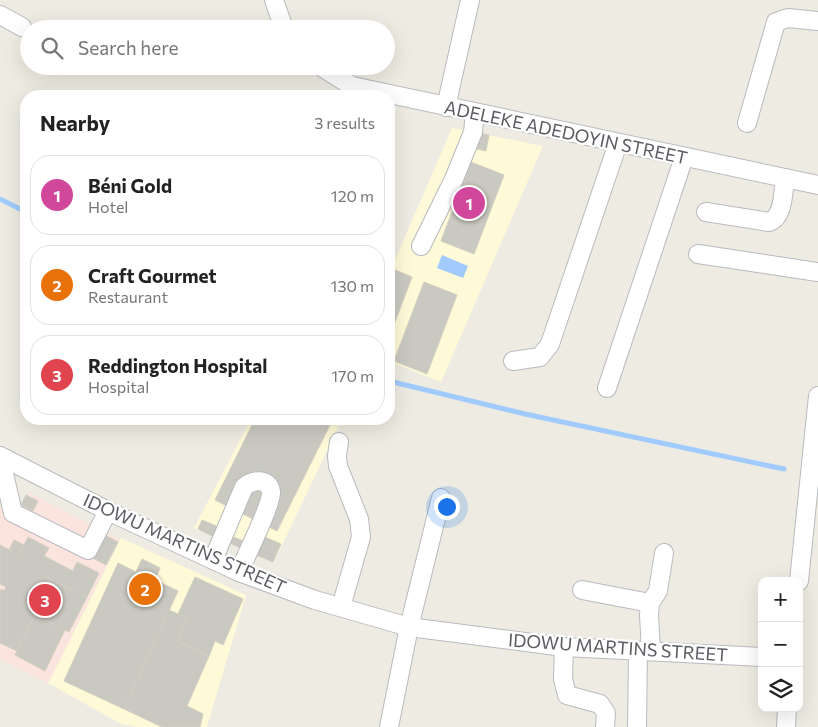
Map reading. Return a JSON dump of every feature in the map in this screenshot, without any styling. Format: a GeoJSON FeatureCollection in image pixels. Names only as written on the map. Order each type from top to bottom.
{"type":"FeatureCollection","features":[{"type":"Feature","properties":{"kind":"street"},"geometry":{"type":"LineString","coordinates":[[274,0],[281,20]]}},
{"type":"Feature","properties":{"kind":"street"},"geometry":{"type":"LineString","coordinates":[[446,107],[470,0]]}},
{"type":"Feature","properties":{"kind":"street"},"geometry":{"type":"LineString","coordinates":[[0,16],[20,26]]}},
{"type":"Feature","properties":{"kind":"street"},"geometry":{"type":"LineString","coordinates":[[748,123],[776,22],[788,18],[818,21]]}},
{"type":"Feature","properties":{"kind":"street","name":"ADELEKE ADEDOYIN STREET"},"geometry":{"type":"LineString","coordinates":[[334,75],[355,90]]}},
{"type":"Feature","properties":{"kind":"street","name":"ADELEKE ADEDOYIN STREET"},"geometry":{"type":"LineString","coordinates":[[395,98],[446,107],[818,185]]}},
{"type":"Feature","properties":{"kind":"street"},"geometry":{"type":"LineString","coordinates":[[421,246],[454,179],[473,132],[475,113]]}},
{"type":"Feature","properties":{"kind":"street"},"geometry":{"type":"LineString","coordinates":[[513,361],[540,357],[550,344],[618,143]]}},
{"type":"Feature","properties":{"kind":"street"},"geometry":{"type":"LineString","coordinates":[[607,388],[684,157]]}},
{"type":"Feature","properties":{"kind":"street"},"geometry":{"type":"LineString","coordinates":[[706,212],[769,222],[775,220],[779,214],[785,178]]}},
{"type":"Feature","properties":{"kind":"street"},"geometry":{"type":"LineString","coordinates":[[698,254],[818,272]]}},
{"type":"Feature","properties":{"kind":"street"},"geometry":{"type":"LineString","coordinates":[[799,577],[815,453],[818,396]]}},
{"type":"Feature","properties":{"kind":"street"},"geometry":{"type":"LineString","coordinates":[[339,442],[338,466],[359,519],[361,537],[341,607]]}},
{"type":"Feature","properties":{"kind":"street"},"geometry":{"type":"LineString","coordinates":[[0,456],[13,513],[88,550],[108,511]]}},
{"type":"Feature","properties":{"kind":"street","name":"IDOWU MARTINS STREET"},"geometry":{"type":"LineString","coordinates":[[0,456],[108,511],[239,572],[341,607],[409,627],[564,647],[758,657]]}},
{"type":"Feature","properties":{"kind":"street"},"geometry":{"type":"LineString","coordinates":[[213,560],[244,487],[252,482],[265,482],[269,486],[271,495],[261,523],[239,572]]}},
{"type":"Feature","properties":{"kind":"street"},"geometry":{"type":"LineString","coordinates":[[389,727],[409,627],[441,498]]}},
{"type":"Feature","properties":{"kind":"street"},"geometry":{"type":"LineString","coordinates":[[637,727],[650,603],[658,591],[664,553]]}},
{"type":"Feature","properties":{"kind":"street"},"geometry":{"type":"LineString","coordinates":[[582,590],[650,603]]}},
{"type":"Feature","properties":{"kind":"street"},"geometry":{"type":"LineString","coordinates":[[564,647],[563,679],[567,695],[600,704],[606,713],[605,727]]}},
{"type":"Feature","properties":{"kind":"street"},"geometry":{"type":"LineString","coordinates":[[786,727],[787,712]]}},
{"type":"Feature","properties":{"kind":"shaded area"},"geometry":{"type":"Polygon","coordinates":[[[452,128],[543,146],[441,382],[395,363],[395,260],[452,128]]]}},
{"type":"Feature","properties":{"kind":"shaded area"},"geometry":{"type":"Polygon","coordinates":[[[248,425],[339,425],[274,562],[194,528],[248,425]]]}},
{"type":"Feature","properties":{"kind":"shaded area"},"geometry":{"type":"Polygon","coordinates":[[[28,492],[120,540],[48,683],[0,659],[0,506],[21,505],[28,492]]]}},
{"type":"Feature","properties":{"kind":"shaded area"},"geometry":{"type":"Polygon","coordinates":[[[121,538],[246,595],[207,727],[138,727],[121,724],[48,683],[121,538]]]}},
{"type":"Feature","properties":{"kind":"water"},"geometry":{"type":"Polygon","coordinates":[[[442,255],[468,266],[463,278],[437,268],[442,255]]]}},
{"type":"Feature","properties":{"kind":"building"},"geometry":{"type":"Polygon","coordinates":[[[480,133],[489,135],[486,151],[477,149],[480,133]]]}},
{"type":"Feature","properties":{"kind":"building"},"geometry":{"type":"Polygon","coordinates":[[[471,162],[504,175],[474,254],[441,241],[471,162]]]}},
{"type":"Feature","properties":{"kind":"building"},"geometry":{"type":"Polygon","coordinates":[[[395,270],[412,277],[395,322],[395,270]]]}},
{"type":"Feature","properties":{"kind":"building"},"geometry":{"type":"Polygon","coordinates":[[[424,282],[457,295],[427,374],[395,361],[424,282]]]}},
{"type":"Feature","properties":{"kind":"building"},"geometry":{"type":"Polygon","coordinates":[[[252,425],[330,425],[277,531],[215,500],[252,425]]]}},
{"type":"Feature","properties":{"kind":"building"},"geometry":{"type":"Polygon","coordinates":[[[26,495],[38,501],[33,511],[21,505],[26,495]]]}},
{"type":"Feature","properties":{"kind":"building"},"geometry":{"type":"Polygon","coordinates":[[[202,520],[221,528],[216,538],[198,529],[202,520]]]}},
{"type":"Feature","properties":{"kind":"building"},"geometry":{"type":"Polygon","coordinates":[[[103,534],[118,542],[106,565],[91,557],[103,534]]]}},
{"type":"Feature","properties":{"kind":"building"},"geometry":{"type":"Polygon","coordinates":[[[231,536],[246,542],[243,549],[229,543],[231,536]]]}},
{"type":"Feature","properties":{"kind":"building"},"geometry":{"type":"Polygon","coordinates":[[[262,536],[281,544],[273,562],[254,554],[262,536]]]}},
{"type":"Feature","properties":{"kind":"building"},"geometry":{"type":"Polygon","coordinates":[[[28,537],[49,548],[44,556],[73,571],[77,562],[99,573],[87,597],[44,576],[28,607],[37,611],[17,651],[0,643],[0,592],[1,589],[4,591],[6,587],[0,584],[0,545],[19,555],[28,537]]]}},
{"type":"Feature","properties":{"kind":"building"},"geometry":{"type":"Polygon","coordinates":[[[14,540],[24,545],[19,555],[9,550],[14,540]]]}},
{"type":"Feature","properties":{"kind":"building"},"geometry":{"type":"Polygon","coordinates":[[[142,559],[160,568],[155,580],[178,591],[124,709],[64,681],[118,563],[136,572],[142,559]]]}},
{"type":"Feature","properties":{"kind":"building"},"geometry":{"type":"Polygon","coordinates":[[[44,576],[87,597],[69,632],[35,615],[37,611],[28,607],[44,576]]]}},
{"type":"Feature","properties":{"kind":"building"},"geometry":{"type":"Polygon","coordinates":[[[195,577],[243,599],[223,645],[215,641],[209,656],[177,641],[187,618],[178,614],[195,577]]]}},
{"type":"Feature","properties":{"kind":"building"},"geometry":{"type":"Polygon","coordinates":[[[169,610],[187,618],[177,641],[209,656],[187,706],[203,714],[200,727],[162,727],[124,709],[169,610]]]}},
{"type":"Feature","properties":{"kind":"building"},"geometry":{"type":"Polygon","coordinates":[[[35,615],[65,630],[45,671],[15,655],[35,615]]]}},
{"type":"Feature","properties":{"kind":"waterway"},"geometry":{"type":"LineString","coordinates":[[0,199],[20,209]]}},
{"type":"Feature","properties":{"kind":"waterway"},"geometry":{"type":"LineString","coordinates":[[395,382],[525,414],[784,469]]}},
{"type":"Feature","properties":{"kind":"place","name":"Béni Gold"},"geometry":{"type":"Point","coordinates":[469,203]}},
{"type":"Feature","properties":{"kind":"place","name":"Craft Gourmet"},"geometry":{"type":"Point","coordinates":[145,589]}},
{"type":"Feature","properties":{"kind":"place","name":"Reddington Hospital"},"geometry":{"type":"Point","coordinates":[45,600]}}]}
